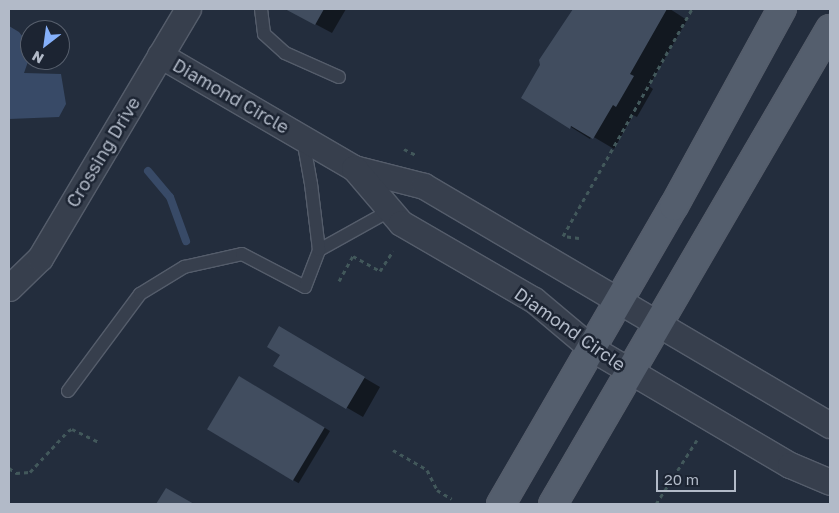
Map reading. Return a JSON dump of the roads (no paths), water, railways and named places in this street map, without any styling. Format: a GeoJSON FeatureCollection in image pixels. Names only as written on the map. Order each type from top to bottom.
{"type":"FeatureCollection","features":[{"type":"Feature","properties":{"kind":"main road"},"geometry":{"type":"LineString","coordinates":[[502,504],[674,206],[782,9]]}},
{"type":"Feature","properties":{"kind":"main road"},"geometry":{"type":"LineString","coordinates":[[553,504],[830,29]]}},
{"type":"Feature","properties":{"kind":"street","name":"Crossing Drive"},"geometry":{"type":"LineString","coordinates":[[9,288],[40,258],[188,9]]}},
{"type":"Feature","properties":{"kind":"street","name":"Diamond Circle"},"geometry":{"type":"LineString","coordinates":[[160,55],[354,168],[424,186],[619,299],[830,425]]}},
{"type":"Feature","properties":{"kind":"street","name":"Diamond Circle"},"geometry":{"type":"LineString","coordinates":[[354,168],[402,222],[534,300],[591,348],[790,464],[830,482]]}},
{"type":"Feature","properties":{"kind":"lane"},"geometry":{"type":"LineString","coordinates":[[261,9],[264,34],[285,53],[338,77]]}},
{"type":"Feature","properties":{"kind":"lane"},"geometry":{"type":"LineString","coordinates":[[68,391],[140,294],[184,267],[242,254],[305,287],[319,250],[311,184],[302,137]]}},
{"type":"Feature","properties":{"kind":"lane"},"geometry":{"type":"LineString","coordinates":[[319,250],[391,210]]}},
{"type":"Feature","properties":{"kind":"water"},"geometry":{"type":"Polygon","coordinates":[[[9,26],[20,33],[20,70],[25,70],[24,73],[61,74],[66,104],[59,117],[9,119],[9,26]]]}},
{"type":"Feature","properties":{"kind":"waterway"},"geometry":{"type":"LineString","coordinates":[[148,171],[170,197],[186,241]]}}]}
